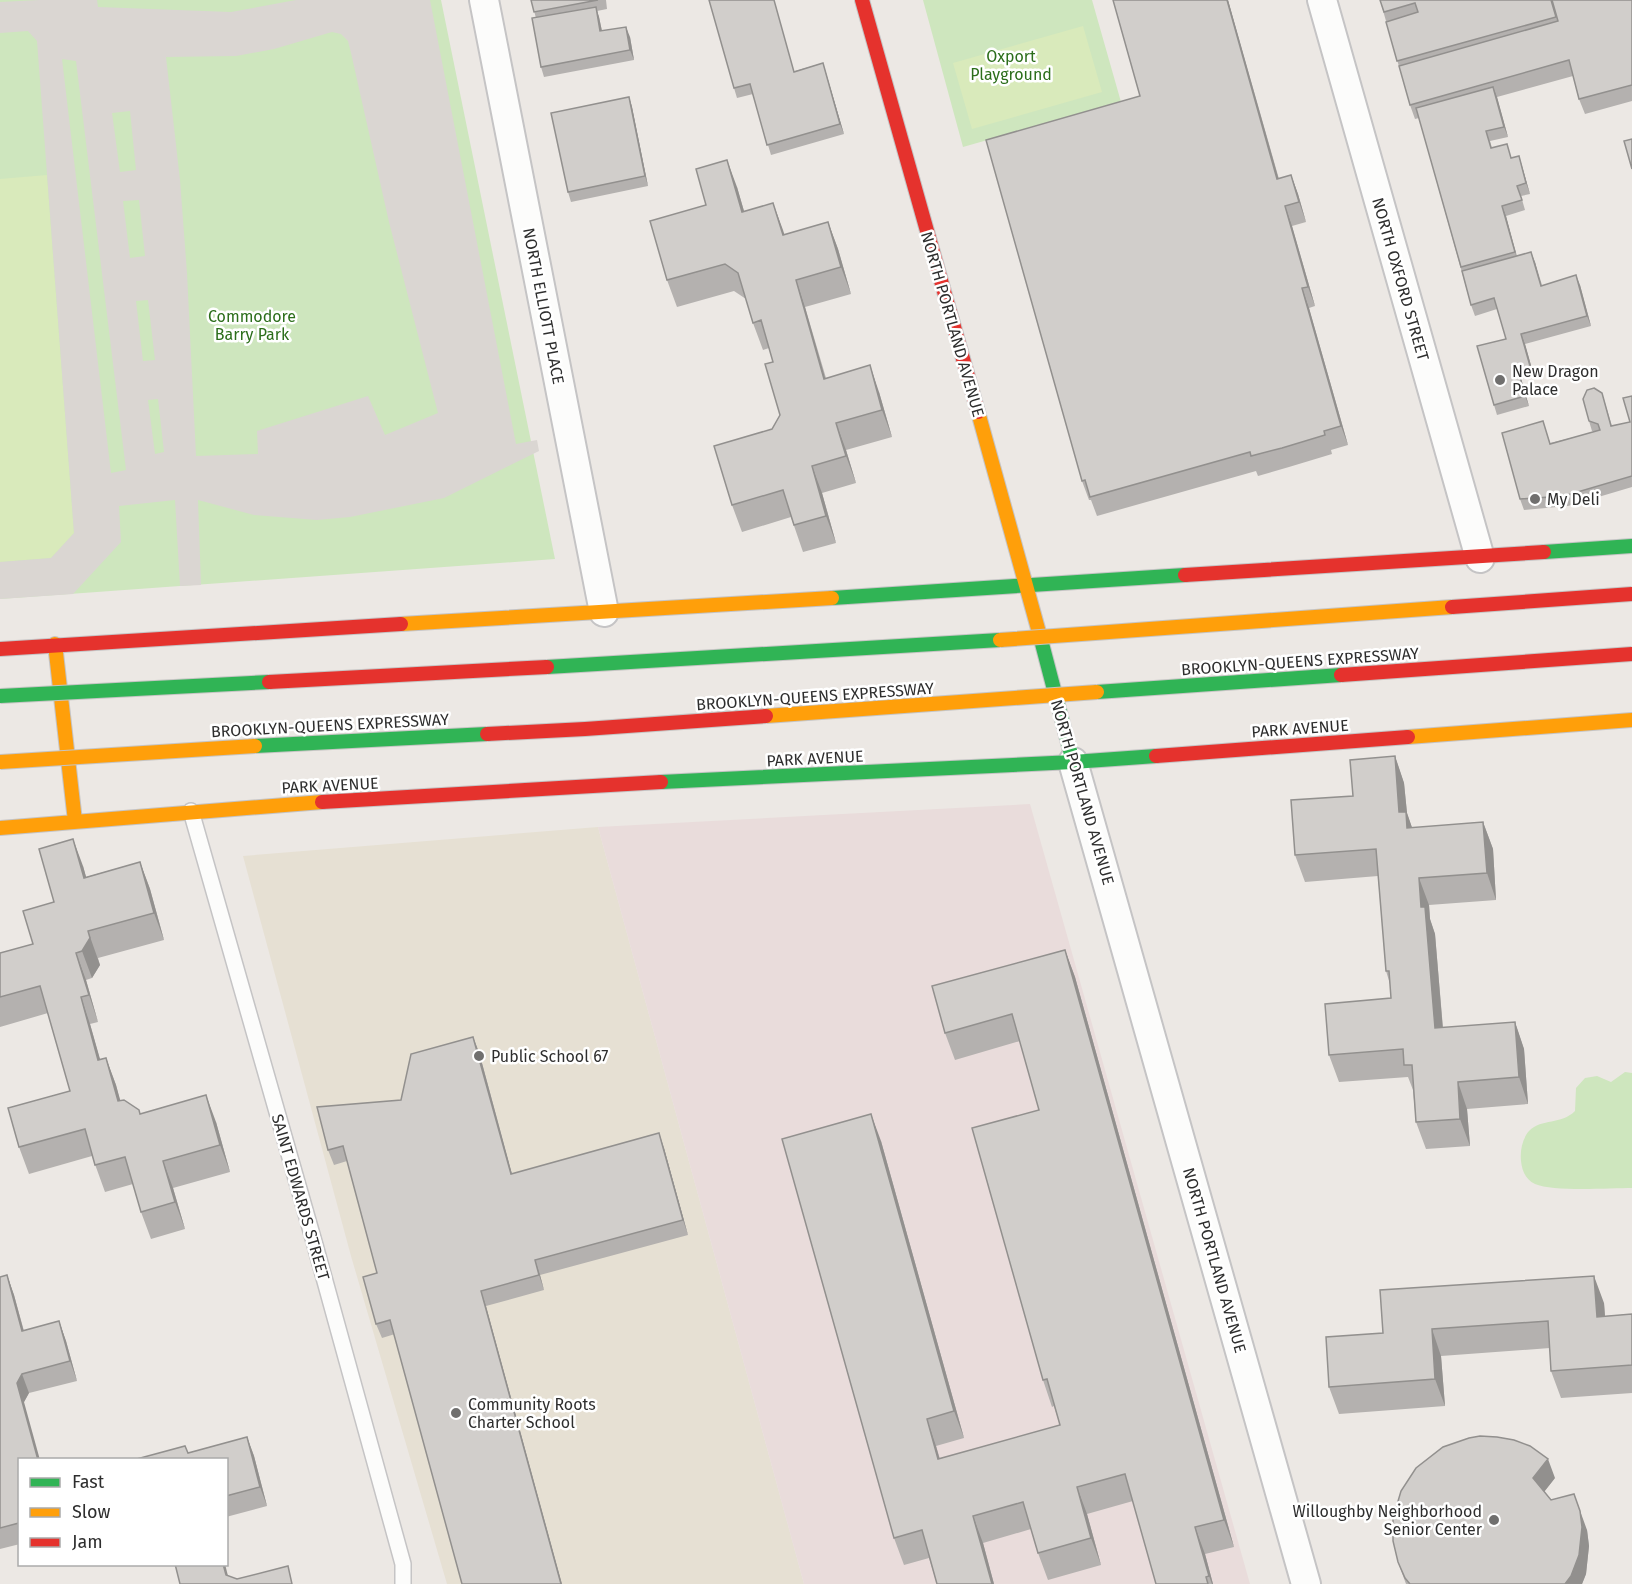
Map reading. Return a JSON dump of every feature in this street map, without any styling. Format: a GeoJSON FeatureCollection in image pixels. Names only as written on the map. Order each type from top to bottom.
{"type":"FeatureCollection","features":[{"type":"Feature","properties":{"kind":"main road","name":"NORTH PORTLAND AVENUE"},"geometry":{"type":"LineString","coordinates":[[862,0],[1027,586],[1073,762]]}},
{"type":"Feature","properties":{"kind":"main road"},"geometry":{"type":"LineString","coordinates":[[0,649],[1480,558],[1632,546]]}},
{"type":"Feature","properties":{"kind":"main road"},"geometry":{"type":"LineString","coordinates":[[0,696],[1010,640],[1632,594]]}},
{"type":"Feature","properties":{"kind":"main road"},"geometry":{"type":"LineString","coordinates":[[55,644],[75,821]]}},
{"type":"Feature","properties":{"kind":"main road","name":"BROOKLYN-QUEENS EXPRESSWAY"},"geometry":{"type":"LineString","coordinates":[[0,762],[311,742],[585,729],[1632,654]]}},
{"type":"Feature","properties":{"kind":"main road","name":"PARK AVENUE"},"geometry":{"type":"LineString","coordinates":[[0,828],[191,811],[639,783],[1073,762],[1632,720]]}},
{"type":"Feature","properties":{"kind":"street","name":"NORTH ELLIOTT PLACE"},"geometry":{"type":"LineString","coordinates":[[484,0],[604,612]]}},
{"type":"Feature","properties":{"kind":"street","name":"NORTH OXFORD STREET"},"geometry":{"type":"LineString","coordinates":[[1322,0],[1480,558]]}},
{"type":"Feature","properties":{"kind":"street","name":"NORTH PORTLAND AVENUE"},"geometry":{"type":"LineString","coordinates":[[1073,762],[1306,1584]]}},
{"type":"Feature","properties":{"kind":"lane","name":"SAINT EDWARDS STREET"},"geometry":{"type":"LineString","coordinates":[[191,811],[403,1564],[403,1584]]}},
{"type":"Feature","properties":{"kind":"shaded area"},"geometry":{"type":"Polygon","coordinates":[[[97,0],[98,7],[231,12],[296,0],[430,0],[516,444],[537,440],[539,451],[444,498],[350,517],[317,520],[254,515],[198,500],[201,585],[180,586],[175,500],[119,506],[121,542],[73,594],[0,599],[0,562],[51,558],[74,533],[37,41],[28,31],[0,33],[0,2],[97,0]],[[332,32],[274,49],[236,56],[166,57],[180,180],[187,273],[196,456],[258,454],[257,431],[368,396],[385,435],[438,413],[389,222],[348,41],[341,34],[332,32]],[[62,59],[111,473],[126,470],[76,61],[62,59]],[[130,111],[112,113],[120,172],[136,170],[130,111]],[[139,200],[123,201],[130,258],[145,256],[139,200]],[[148,300],[136,301],[143,361],[155,360],[148,300]],[[158,399],[148,400],[155,454],[164,452],[158,399]]]}},
{"type":"Feature","properties":{"kind":"shaded area"},"geometry":{"type":"Polygon","coordinates":[[[1030,804],[1250,1584],[804,1584],[598,827],[1030,804]]]}},
{"type":"Feature","properties":{"kind":"shaded area","name":"Public School 67"},"geometry":{"type":"Polygon","coordinates":[[[598,827],[804,1584],[447,1584],[351,1256],[243,856],[598,827]]]}},
{"type":"Feature","properties":{"kind":"green space","name":"Commodore Barry Park"},"geometry":{"type":"Polygon","coordinates":[[[0,0],[441,0],[555,559],[0,599],[0,0]]]}},
{"type":"Feature","properties":{"kind":"green space","name":"Oxport Playground"},"geometry":{"type":"Polygon","coordinates":[[[923,0],[1092,0],[1121,102],[963,147],[923,0]]]}},
{"type":"Feature","properties":{"kind":"green space"},"geometry":{"type":"Polygon","coordinates":[[[1083,26],[1102,92],[972,129],[953,63],[1083,26]]]}},
{"type":"Feature","properties":{"kind":"green space"},"geometry":{"type":"Polygon","coordinates":[[[47,175],[74,533],[51,558],[0,562],[0,179],[47,175]]]}},
{"type":"Feature","properties":{"kind":"green space"},"geometry":{"type":"Polygon","coordinates":[[[1625,1072],[1632,1073],[1632,1188],[1555,1188],[1535,1184],[1529,1180],[1523,1172],[1521,1149],[1529,1131],[1540,1124],[1564,1118],[1575,1111],[1576,1088],[1585,1078],[1597,1076],[1611,1082],[1625,1072]]]}},
{"type":"Feature","properties":{"kind":"building"},"geometry":{"type":"Polygon","coordinates":[[[531,0],[598,0],[534,12],[531,0]]]}},
{"type":"Feature","properties":{"kind":"building"},"geometry":{"type":"Polygon","coordinates":[[[709,0],[774,0],[794,72],[823,63],[840,124],[767,145],[750,84],[734,88],[709,0]]]}},
{"type":"Feature","properties":{"kind":"building"},"geometry":{"type":"Polygon","coordinates":[[[1113,0],[1227,0],[1277,179],[1291,175],[1299,202],[1285,206],[1308,287],[1302,288],[1341,426],[1324,431],[1325,435],[1282,448],[1251,456],[1250,452],[1090,497],[1085,480],[1082,481],[986,140],[1140,96],[1113,0]]]}},
{"type":"Feature","properties":{"kind":"building"},"geometry":{"type":"Polygon","coordinates":[[[1380,0],[1551,0],[1556,17],[1397,61],[1386,22],[1418,12],[1415,3],[1384,12],[1380,0]]]}},
{"type":"Feature","properties":{"kind":"building"},"geometry":{"type":"Polygon","coordinates":[[[1552,0],[1632,0],[1632,85],[1579,99],[1569,60],[1410,105],[1399,66],[1558,21],[1552,0]]]}},
{"type":"Feature","properties":{"kind":"building"},"geometry":{"type":"Polygon","coordinates":[[[596,7],[600,31],[626,27],[630,50],[541,67],[532,18],[596,7]]]}},
{"type":"Feature","properties":{"kind":"building"},"geometry":{"type":"Polygon","coordinates":[[[1493,87],[1504,127],[1486,131],[1491,148],[1507,144],[1511,158],[1519,156],[1526,183],[1517,186],[1522,200],[1502,206],[1515,252],[1461,267],[1416,108],[1493,87]]]}},
{"type":"Feature","properties":{"kind":"building"},"geometry":{"type":"Polygon","coordinates":[[[629,97],[645,176],[568,192],[551,113],[629,97]]]}},
{"type":"Feature","properties":{"kind":"building"},"geometry":{"type":"Polygon","coordinates":[[[1632,139],[1632,169],[1624,141],[1632,139]]]}},
{"type":"Feature","properties":{"kind":"building"},"geometry":{"type":"Polygon","coordinates":[[[727,160],[742,212],[773,203],[783,235],[828,222],[841,267],[796,280],[824,379],[870,365],[882,410],[836,423],[846,456],[812,466],[826,516],[794,525],[783,490],[732,505],[714,446],[772,429],[780,415],[765,364],[773,362],[761,320],[753,323],[738,273],[725,264],[667,280],[650,221],[706,205],[696,169],[727,160]]]}},
{"type":"Feature","properties":{"kind":"building"},"geometry":{"type":"Polygon","coordinates":[[[1531,252],[1541,286],[1576,275],[1587,316],[1521,334],[1530,366],[1518,369],[1525,396],[1494,405],[1477,346],[1506,339],[1494,298],[1471,305],[1462,271],[1531,252]]]}},
{"type":"Feature","properties":{"kind":"building"},"geometry":{"type":"Polygon","coordinates":[[[1594,388],[1602,393],[1611,426],[1630,422],[1623,398],[1632,396],[1632,476],[1564,496],[1520,499],[1502,433],[1543,421],[1550,444],[1600,430],[1598,424],[1589,421],[1583,399],[1587,390],[1594,388]]]}},
{"type":"Feature","properties":{"kind":"building"},"geometry":{"type":"Polygon","coordinates":[[[1395,756],[1399,812],[1406,812],[1407,828],[1483,822],[1487,873],[1419,878],[1421,907],[1425,907],[1435,1028],[1515,1022],[1519,1077],[1458,1082],[1460,1119],[1416,1122],[1412,1065],[1404,1065],[1403,1049],[1329,1055],[1325,1004],[1391,998],[1389,971],[1386,971],[1376,849],[1295,855],[1291,800],[1353,796],[1350,760],[1395,756]]]}},
{"type":"Feature","properties":{"kind":"building"},"geometry":{"type":"Polygon","coordinates":[[[73,839],[84,878],[140,862],[154,913],[88,931],[90,938],[82,951],[76,953],[89,995],[81,997],[98,1060],[106,1058],[118,1101],[124,1100],[139,1110],[140,1114],[206,1095],[220,1145],[163,1161],[175,1202],[141,1212],[125,1157],[95,1165],[85,1129],[19,1147],[8,1108],[70,1091],[40,986],[0,997],[0,953],[33,944],[23,911],[54,902],[39,849],[73,839]]]}},
{"type":"Feature","properties":{"kind":"building"},"geometry":{"type":"Polygon","coordinates":[[[1065,950],[1224,1520],[1195,1527],[1209,1576],[1206,1577],[1208,1584],[1156,1584],[1125,1474],[1077,1487],[1091,1538],[1038,1553],[1023,1502],[973,1516],[992,1584],[937,1584],[922,1530],[894,1538],[782,1139],[871,1114],[954,1411],[927,1419],[938,1459],[1060,1425],[1047,1379],[1043,1380],[972,1128],[1039,1110],[1012,1014],[945,1033],[932,986],[1065,950]]]}},
{"type":"Feature","properties":{"kind":"building"},"geometry":{"type":"Polygon","coordinates":[[[473,1037],[511,1174],[659,1133],[683,1220],[535,1260],[539,1275],[481,1291],[561,1584],[462,1584],[390,1320],[376,1324],[363,1277],[377,1273],[343,1146],[328,1150],[317,1107],[401,1100],[411,1054],[473,1037]]]}},
{"type":"Feature","properties":{"kind":"building"},"geometry":{"type":"Polygon","coordinates":[[[7,1275],[22,1331],[59,1321],[70,1361],[22,1374],[17,1383],[37,1458],[18,1458],[18,1523],[0,1528],[0,1277],[7,1275]]]}},
{"type":"Feature","properties":{"kind":"building"},"geometry":{"type":"Polygon","coordinates":[[[1594,1276],[1597,1317],[1632,1314],[1632,1365],[1551,1371],[1548,1321],[1432,1329],[1435,1379],[1329,1387],[1326,1337],[1383,1333],[1380,1290],[1594,1276]]]}},
{"type":"Feature","properties":{"kind":"building","name":"Willoughby Neighborhood Senior Center"},"geometry":{"type":"Polygon","coordinates":[[[1480,1436],[1514,1440],[1530,1446],[1548,1459],[1533,1478],[1551,1500],[1574,1494],[1580,1511],[1582,1527],[1579,1555],[1571,1576],[1565,1584],[1410,1584],[1405,1578],[1393,1541],[1393,1518],[1401,1491],[1416,1468],[1443,1447],[1480,1436]]]}},
{"type":"Feature","properties":{"kind":"building"},"geometry":{"type":"Polygon","coordinates":[[[247,1437],[260,1487],[228,1495],[228,1458],[140,1458],[185,1446],[188,1453],[247,1437]]]}},
{"type":"Feature","properties":{"kind":"building"},"geometry":{"type":"Polygon","coordinates":[[[176,1566],[224,1566],[226,1575],[237,1579],[288,1566],[292,1584],[180,1584],[176,1566]]]}},
{"type":"Feature","properties":{"kind":"traffic: fast"},"geometry":{"type":"LineString","coordinates":[[1544,552],[1632,546]]}},
{"type":"Feature","properties":{"kind":"traffic: fast"},"geometry":{"type":"LineString","coordinates":[[832,598],[1185,575]]}},
{"type":"Feature","properties":{"kind":"traffic: fast"},"geometry":{"type":"LineString","coordinates":[[1040,636],[1073,762]]}},
{"type":"Feature","properties":{"kind":"traffic: fast"},"geometry":{"type":"LineString","coordinates":[[547,667],[1000,640]]}},
{"type":"Feature","properties":{"kind":"traffic: fast"},"geometry":{"type":"LineString","coordinates":[[1097,692],[1341,675]]}},
{"type":"Feature","properties":{"kind":"traffic: fast"},"geometry":{"type":"LineString","coordinates":[[0,696],[269,682]]}},
{"type":"Feature","properties":{"kind":"traffic: fast"},"geometry":{"type":"LineString","coordinates":[[255,746],[487,734]]}},
{"type":"Feature","properties":{"kind":"traffic: fast"},"geometry":{"type":"LineString","coordinates":[[661,782],[1156,756]]}},
{"type":"Feature","properties":{"kind":"traffic: slow"},"geometry":{"type":"LineString","coordinates":[[978,412],[1040,636]]}},
{"type":"Feature","properties":{"kind":"traffic: slow"},"geometry":{"type":"LineString","coordinates":[[401,624],[832,598]]}},
{"type":"Feature","properties":{"kind":"traffic: slow"},"geometry":{"type":"LineString","coordinates":[[1000,640],[1452,607]]}},
{"type":"Feature","properties":{"kind":"traffic: slow"},"geometry":{"type":"LineString","coordinates":[[55,644],[75,821]]}},
{"type":"Feature","properties":{"kind":"traffic: slow"},"geometry":{"type":"LineString","coordinates":[[766,716],[1097,692]]}},
{"type":"Feature","properties":{"kind":"traffic: slow"},"geometry":{"type":"LineString","coordinates":[[1408,737],[1632,720]]}},
{"type":"Feature","properties":{"kind":"traffic: slow"},"geometry":{"type":"LineString","coordinates":[[0,762],[255,746]]}},
{"type":"Feature","properties":{"kind":"traffic: slow"},"geometry":{"type":"LineString","coordinates":[[0,828],[322,802]]}},
{"type":"Feature","properties":{"kind":"traffic: jam"},"geometry":{"type":"LineString","coordinates":[[862,0],[978,412]]}},
{"type":"Feature","properties":{"kind":"traffic: jam"},"geometry":{"type":"LineString","coordinates":[[1185,575],[1544,552]]}},
{"type":"Feature","properties":{"kind":"traffic: jam"},"geometry":{"type":"LineString","coordinates":[[1452,607],[1632,594]]}},
{"type":"Feature","properties":{"kind":"traffic: jam"},"geometry":{"type":"LineString","coordinates":[[0,649],[401,624]]}},
{"type":"Feature","properties":{"kind":"traffic: jam"},"geometry":{"type":"LineString","coordinates":[[1341,675],[1632,654]]}},
{"type":"Feature","properties":{"kind":"traffic: jam"},"geometry":{"type":"LineString","coordinates":[[269,682],[547,667]]}},
{"type":"Feature","properties":{"kind":"traffic: jam"},"geometry":{"type":"LineString","coordinates":[[487,734],[766,716]]}},
{"type":"Feature","properties":{"kind":"traffic: jam"},"geometry":{"type":"LineString","coordinates":[[1156,756],[1408,737]]}},
{"type":"Feature","properties":{"kind":"traffic: jam"},"geometry":{"type":"LineString","coordinates":[[322,802],[661,782]]}},
{"type":"Feature","properties":{"kind":"place","name":"New Dragon Palace"},"geometry":{"type":"Point","coordinates":[1500,380]}},
{"type":"Feature","properties":{"kind":"place","name":"My Deli"},"geometry":{"type":"Point","coordinates":[1535,499]}},
{"type":"Feature","properties":{"kind":"place","name":"Public School 67"},"geometry":{"type":"Point","coordinates":[479,1056]}},
{"type":"Feature","properties":{"kind":"place","name":"Community Roots Charter School"},"geometry":{"type":"Point","coordinates":[456,1413]}},
{"type":"Feature","properties":{"kind":"place","name":"Willoughby Neighborhood Senior Center"},"geometry":{"type":"Point","coordinates":[1494,1520]}}]}
